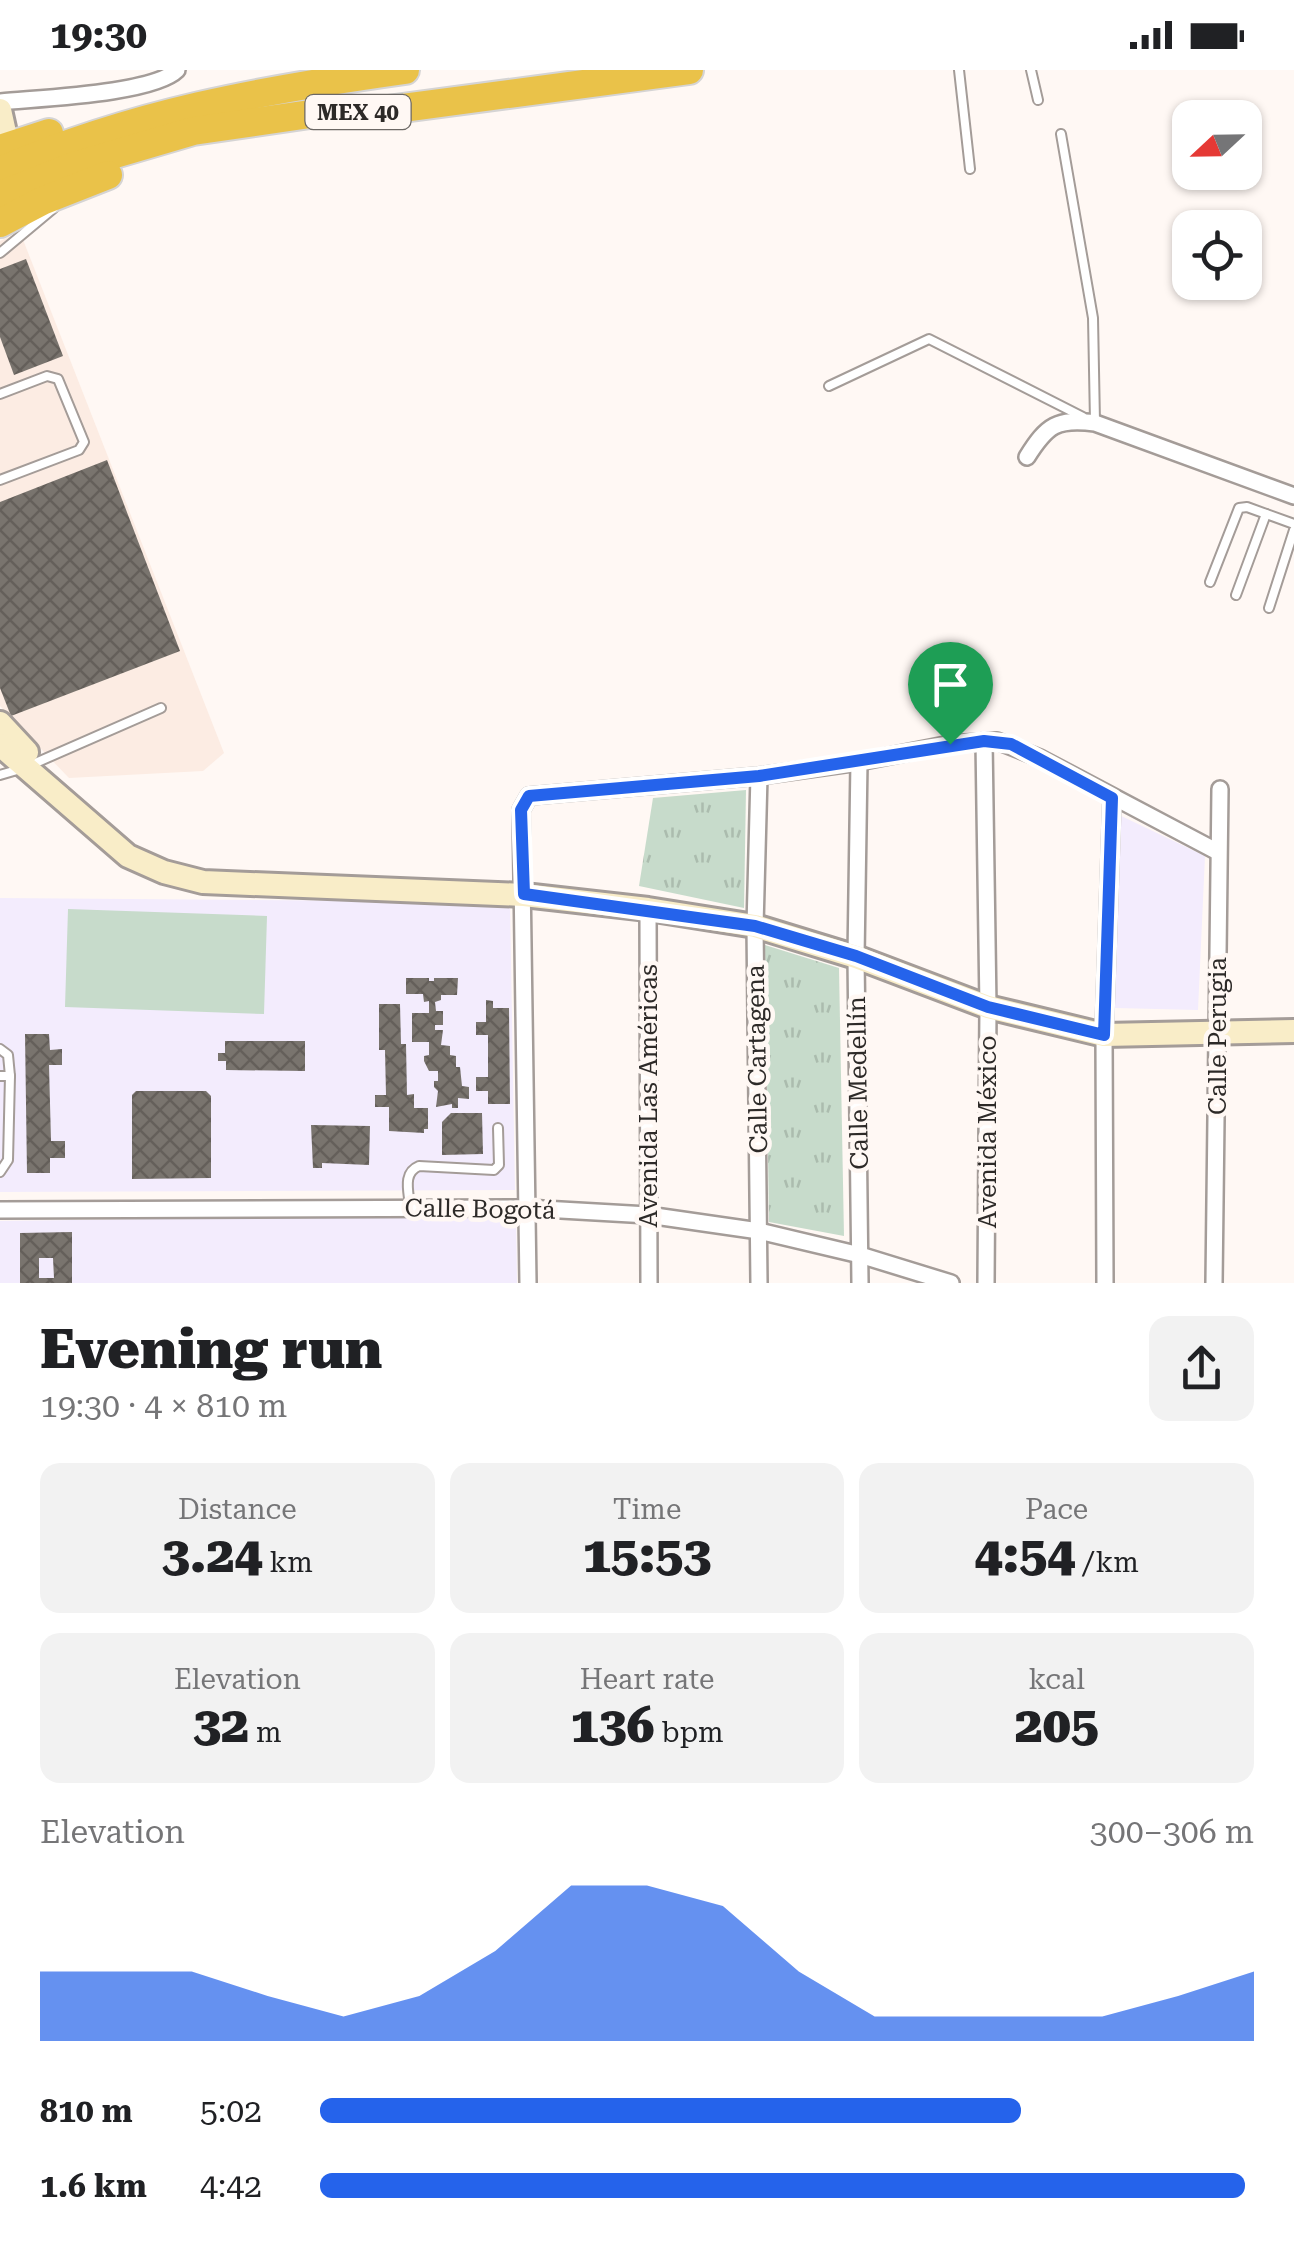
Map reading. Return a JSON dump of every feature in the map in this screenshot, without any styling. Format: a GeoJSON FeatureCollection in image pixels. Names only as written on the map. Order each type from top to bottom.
{"type":"FeatureCollection","features":[{"type":"Feature","properties":{"kind":"highway","name":"MEX 40"},"geometry":{"type":"LineString","coordinates":[[0,195],[13,162],[181,117],[282,78],[405,70]]}},
{"type":"Feature","properties":{"kind":"highway"},"geometry":{"type":"LineString","coordinates":[[181,117],[248,114],[404,89],[561,70]]}},
{"type":"Feature","properties":{"kind":"highway","name":"MEX 40"},"geometry":{"type":"LineString","coordinates":[[181,117],[380,110],[688,70]]}},
{"type":"Feature","properties":{"kind":"highway"},"geometry":{"type":"LineString","coordinates":[[0,223],[82,184],[180,152],[380,110]]}},
{"type":"Feature","properties":{"kind":"main road"},"geometry":{"type":"LineString","coordinates":[[0,110],[13,162]]}},
{"type":"Feature","properties":{"kind":"main road"},"geometry":{"type":"LineString","coordinates":[[0,724],[34,770]]}},
{"type":"Feature","properties":{"kind":"main road"},"geometry":{"type":"LineString","coordinates":[[0,745],[34,770],[128,856],[164,872],[203,882],[524,894],[648,910],[755,926],[856,956],[988,1007],[1104,1035],[1294,1031]]}},
{"type":"Feature","properties":{"kind":"street"},"geometry":{"type":"LineString","coordinates":[[0,102],[125,89],[173,72],[181,117]]}},
{"type":"Feature","properties":{"kind":"street"},"geometry":{"type":"LineString","coordinates":[[1027,457],[1040,434],[1052,426],[1071,420],[1094,423],[1294,496]]}},
{"type":"Feature","properties":{"kind":"street"},"geometry":{"type":"LineString","coordinates":[[528,1283],[521,810],[529,796],[759,776],[984,741],[1011,744],[1218,852]]}},
{"type":"Feature","properties":{"kind":"street","name":"Avenida México"},"geometry":{"type":"LineString","coordinates":[[984,741],[988,1007],[986,1283]]}},
{"type":"Feature","properties":{"kind":"street","name":"Calle Medellín"},"geometry":{"type":"LineString","coordinates":[[859,762],[856,956],[860,1283]]}},
{"type":"Feature","properties":{"kind":"street","name":"Calle Cartagena"},"geometry":{"type":"LineString","coordinates":[[759,776],[755,926],[759,1283]]}},
{"type":"Feature","properties":{"kind":"street","name":"Calle Perugia"},"geometry":{"type":"LineString","coordinates":[[1214,1283],[1220,789]]}},
{"type":"Feature","properties":{"kind":"street"},"geometry":{"type":"LineString","coordinates":[[1104,1283],[1104,1035],[1112,798]]}},
{"type":"Feature","properties":{"kind":"street","name":"Avenida Las Américas"},"geometry":{"type":"LineString","coordinates":[[648,910],[649,1283]]}},
{"type":"Feature","properties":{"kind":"street","name":"Calle Bogotá"},"geometry":{"type":"LineString","coordinates":[[0,1210],[526,1208],[648,1215],[759,1231],[860,1255],[951,1283]]}},
{"type":"Feature","properties":{"kind":"lane"},"geometry":{"type":"LineString","coordinates":[[958,70],[970,170]]}},
{"type":"Feature","properties":{"kind":"lane"},"geometry":{"type":"LineString","coordinates":[[1031,70],[1038,100]]}},
{"type":"Feature","properties":{"kind":"lane"},"geometry":{"type":"LineString","coordinates":[[829,386],[929,339],[1094,423],[1093,318],[1061,134]]}},
{"type":"Feature","properties":{"kind":"lane"},"geometry":{"type":"LineString","coordinates":[[0,253],[82,184]]}},
{"type":"Feature","properties":{"kind":"lane"},"geometry":{"type":"LineString","coordinates":[[0,480],[79,450],[84,442],[58,378],[47,376],[1,391]]}},
{"type":"Feature","properties":{"kind":"lane"},"geometry":{"type":"LineString","coordinates":[[1210,582],[1236,510],[1247,506],[1266,514],[1294,527],[1269,608]]}},
{"type":"Feature","properties":{"kind":"lane"},"geometry":{"type":"LineString","coordinates":[[1236,595],[1266,514]]}},
{"type":"Feature","properties":{"kind":"lane"},"geometry":{"type":"LineString","coordinates":[[0,775],[34,770],[161,708]]}},
{"type":"Feature","properties":{"kind":"lane"},"geometry":{"type":"LineString","coordinates":[[0,1049],[8,1055],[5,1076],[10,1143],[8,1160],[0,1172]]}},
{"type":"Feature","properties":{"kind":"lane"},"geometry":{"type":"LineString","coordinates":[[410,1208],[408,1176],[412,1169],[419,1166],[494,1170],[499,1165],[498,1128]]}},
{"type":"Feature","properties":{"kind":"shaded area"},"geometry":{"type":"Polygon","coordinates":[[[20,232],[224,753],[203,771],[69,778],[0,706],[0,241],[20,232]]]}},
{"type":"Feature","properties":{"kind":"shaded area"},"geometry":{"type":"Polygon","coordinates":[[[1115,813],[1205,856],[1198,1010],[1115,1008],[1115,813]]]}},
{"type":"Feature","properties":{"kind":"shaded area"},"geometry":{"type":"Polygon","coordinates":[[[0,898],[510,902],[515,1190],[0,1192],[0,898]]]}},
{"type":"Feature","properties":{"kind":"shaded area"},"geometry":{"type":"Polygon","coordinates":[[[516,1214],[517,1283],[0,1283],[0,1221],[516,1214]]]}},
{"type":"Feature","properties":{"kind":"green space"},"geometry":{"type":"Polygon","coordinates":[[[746,790],[744,908],[639,886],[653,798],[746,790]]]}},
{"type":"Feature","properties":{"kind":"green space"},"geometry":{"type":"Polygon","coordinates":[[[68,909],[267,916],[264,1014],[65,1007],[68,909]]]}},
{"type":"Feature","properties":{"kind":"green space"},"geometry":{"type":"Polygon","coordinates":[[[765,945],[839,968],[844,1236],[769,1222],[765,945]]]}},
{"type":"Feature","properties":{"kind":"building"},"geometry":{"type":"Polygon","coordinates":[[[26,259],[63,356],[14,375],[0,337],[0,269],[26,259]]]}},
{"type":"Feature","properties":{"kind":"building"},"geometry":{"type":"Polygon","coordinates":[[[107,460],[180,651],[11,716],[0,688],[0,502],[107,460]]]}},
{"type":"Feature","properties":{"kind":"building"},"geometry":{"type":"Polygon","coordinates":[[[406,978],[458,978],[457,995],[441,995],[441,1000],[435,1002],[436,1011],[443,1011],[443,1025],[435,1025],[435,1030],[443,1030],[441,1045],[450,1046],[450,1055],[456,1056],[456,1067],[460,1067],[462,1086],[469,1087],[469,1099],[458,1098],[458,1108],[452,1108],[452,1104],[436,1107],[438,1091],[434,1081],[438,1081],[438,1071],[429,1071],[424,1061],[424,1056],[429,1055],[429,1042],[412,1042],[412,1013],[429,1013],[429,1001],[424,1002],[423,994],[406,994],[406,978]]]}},
{"type":"Feature","properties":{"kind":"building"},"geometry":{"type":"Polygon","coordinates":[[[486,1000],[493,1001],[493,1008],[509,1008],[510,1104],[488,1104],[488,1091],[476,1091],[476,1077],[488,1077],[488,1035],[476,1035],[476,1022],[486,1022],[486,1000]]]}},
{"type":"Feature","properties":{"kind":"building"},"geometry":{"type":"Polygon","coordinates":[[[379,1004],[400,1004],[407,1095],[414,1094],[414,1108],[428,1108],[428,1129],[424,1133],[389,1131],[389,1107],[375,1107],[375,1095],[386,1095],[385,1050],[379,1050],[379,1004]]]}},
{"type":"Feature","properties":{"kind":"building"},"geometry":{"type":"Polygon","coordinates":[[[25,1034],[49,1034],[50,1050],[62,1049],[62,1065],[49,1065],[51,1141],[65,1141],[65,1158],[50,1158],[50,1173],[27,1173],[25,1034]]]}},
{"type":"Feature","properties":{"kind":"building"},"geometry":{"type":"Polygon","coordinates":[[[225,1041],[305,1041],[305,1071],[226,1070],[226,1061],[218,1061],[218,1053],[225,1053],[225,1041]]]}},
{"type":"Feature","properties":{"kind":"building"},"geometry":{"type":"Polygon","coordinates":[[[136,1091],[206,1091],[211,1096],[211,1178],[132,1179],[132,1095],[136,1091]]]}},
{"type":"Feature","properties":{"kind":"building"},"geometry":{"type":"Polygon","coordinates":[[[451,1113],[482,1113],[483,1154],[442,1155],[442,1122],[451,1113]]]}},
{"type":"Feature","properties":{"kind":"building"},"geometry":{"type":"Polygon","coordinates":[[[311,1125],[370,1126],[369,1165],[322,1163],[322,1168],[313,1168],[311,1125]]]}},
{"type":"Feature","properties":{"kind":"building"},"geometry":{"type":"Polygon","coordinates":[[[72,1232],[72,1283],[20,1283],[20,1233],[72,1232]],[[39,1258],[39,1278],[54,1278],[53,1258],[39,1258]]]}},
{"type":"Feature","properties":{"kind":"route"},"geometry":{"type":"LineString","coordinates":[[950,744],[1011,744],[1112,798],[1104,1035],[988,1007],[856,956],[755,926],[524,894],[521,810],[529,796],[759,776],[950,744]]}}]}
